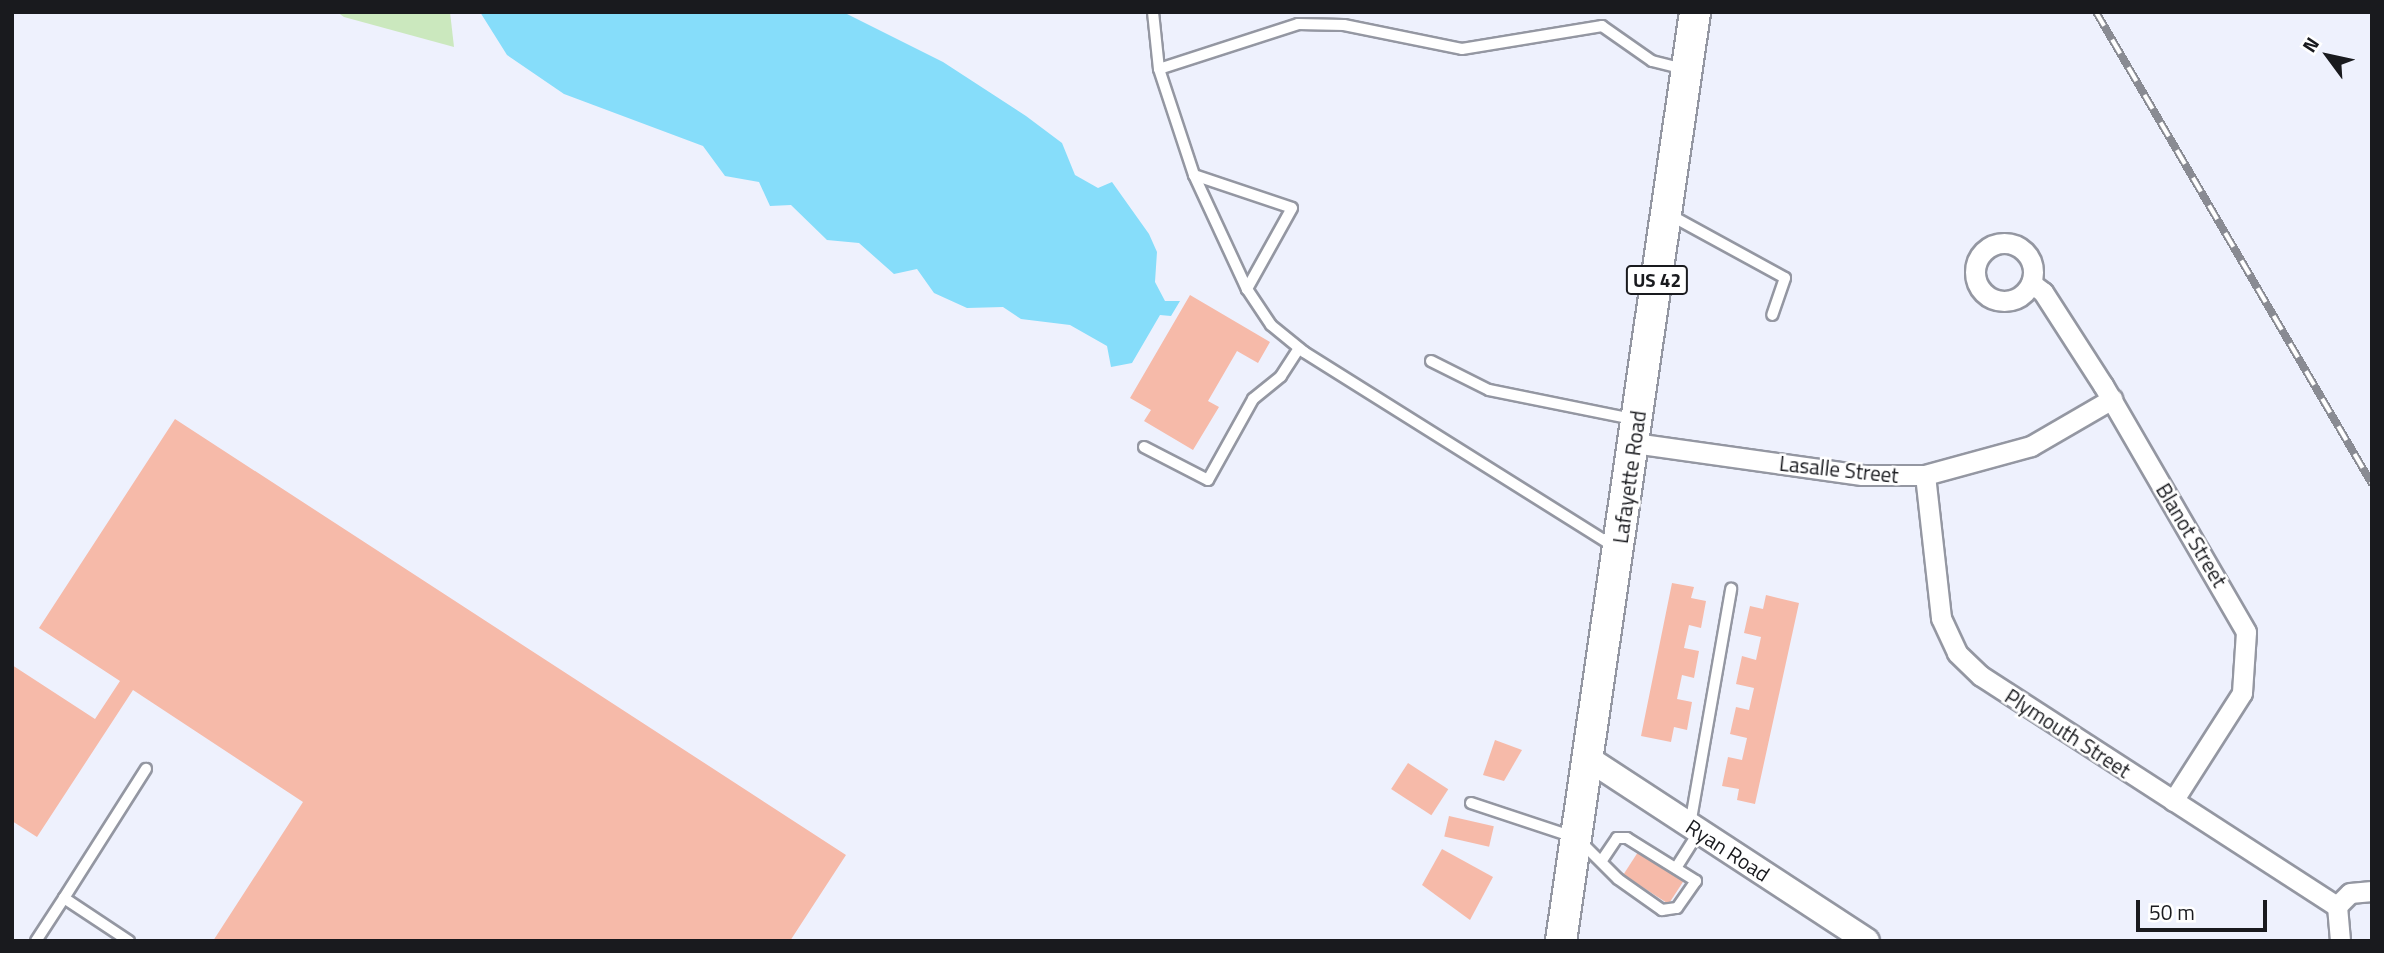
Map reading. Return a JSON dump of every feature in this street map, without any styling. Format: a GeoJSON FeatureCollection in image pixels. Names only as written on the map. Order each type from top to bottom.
{"type":"FeatureCollection","features":[{"type":"Feature","properties":{"kind":"main road","name":"Lafayette Road"},"geometry":{"type":"LineString","coordinates":[[1561,941],[1695,12]]}},
{"type":"Feature","properties":{"kind":"street","name":"Blanot Street"},"geometry":{"type":"LineString","coordinates":[[2031,283],[2043,292],[2112,399],[2239,614],[2249,651],[2242,693],[2173,800]]}},
{"type":"Feature","properties":{"kind":"street","name":"Lasalle Street"},"geometry":{"type":"LineString","coordinates":[[1636,431],[1862,475],[1925,475],[2031,446],[2112,399]]}},
{"type":"Feature","properties":{"kind":"street","name":"Plymouth Street"},"geometry":{"type":"LineString","coordinates":[[1925,475],[1941,618],[1957,653],[1981,676],[2337,906]]}},
{"type":"Feature","properties":{"kind":"street","name":"Ryan Road"},"geometry":{"type":"LineString","coordinates":[[1589,760],[1867,941]]}},
{"type":"Feature","properties":{"kind":"street"},"geometry":{"type":"LineString","coordinates":[[2341,940],[2337,906],[2350,893],[2372,891]]}},
{"type":"Feature","properties":{"kind":"lane"},"geometry":{"type":"LineString","coordinates":[[1153,12],[1158,69],[1174,100],[1194,175],[1247,289],[1271,325],[1299,348],[1619,548]]}},
{"type":"Feature","properties":{"kind":"lane"},"geometry":{"type":"LineString","coordinates":[[1158,69],[1298,24],[1344,25],[1462,49],[1601,26],[1652,61],[1687,69]]}},
{"type":"Feature","properties":{"kind":"lane"},"geometry":{"type":"LineString","coordinates":[[1194,175],[1292,208],[1247,289]]}},
{"type":"Feature","properties":{"kind":"lane"},"geometry":{"type":"LineString","coordinates":[[1667,214],[1785,278],[1772,315]]}},
{"type":"Feature","properties":{"kind":"lane"},"geometry":{"type":"LineString","coordinates":[[1144,447],[1208,480],[1253,399],[1281,376],[1299,348]]}},
{"type":"Feature","properties":{"kind":"lane"},"geometry":{"type":"LineString","coordinates":[[1431,361],[1489,390],[1636,431]]}},
{"type":"Feature","properties":{"kind":"lane"},"geometry":{"type":"LineString","coordinates":[[1676,868],[1694,828],[1731,589]]}},
{"type":"Feature","properties":{"kind":"lane"},"geometry":{"type":"LineString","coordinates":[[39,940],[146,769]]}},
{"type":"Feature","properties":{"kind":"lane"},"geometry":{"type":"LineString","coordinates":[[1471,803],[1577,838],[1662,910],[1677,908],[1696,881],[1627,838],[1617,838],[1602,859]]}},
{"type":"Feature","properties":{"kind":"lane"},"geometry":{"type":"LineString","coordinates":[[64,898],[129,941]]}},
{"type":"Feature","properties":{"kind":"green space"},"geometry":{"type":"Polygon","coordinates":[[[337,12],[450,12],[454,47],[344,17],[337,12]]]}},
{"type":"Feature","properties":{"kind":"water"},"geometry":{"type":"Polygon","coordinates":[[[480,12],[843,12],[943,62],[1026,116],[1062,143],[1075,175],[1098,188],[1112,182],[1149,234],[1157,252],[1155,282],[1165,301],[1180,301],[1171,316],[1160,315],[1132,363],[1111,367],[1107,346],[1070,325],[1021,319],[1003,307],[967,308],[934,293],[917,269],[894,274],[859,243],[827,240],[791,205],[770,206],[759,182],[725,176],[703,146],[564,94],[507,55],[480,12]]]}},
{"type":"Feature","properties":{"kind":"building"},"geometry":{"type":"Polygon","coordinates":[[[1190,295],[1270,342],[1258,363],[1237,351],[1208,401],[1219,407],[1193,450],[1144,421],[1151,410],[1130,398],[1190,295]]]}},
{"type":"Feature","properties":{"kind":"building"},"geometry":{"type":"Polygon","coordinates":[[[175,419],[846,855],[790,941],[213,941],[303,802],[133,690],[37,837],[12,821],[12,665],[95,719],[120,681],[39,628],[175,419]]]}},
{"type":"Feature","properties":{"kind":"building"},"geometry":{"type":"Polygon","coordinates":[[[1672,583],[1694,587],[1691,598],[1706,601],[1701,628],[1689,625],[1684,648],[1699,651],[1694,678],[1682,675],[1677,699],[1692,702],[1687,730],[1674,727],[1671,742],[1641,736],[1672,583]]]}},
{"type":"Feature","properties":{"kind":"building"},"geometry":{"type":"Polygon","coordinates":[[[1766,595],[1799,603],[1755,804],[1737,800],[1739,789],[1722,786],[1728,757],[1742,760],[1747,738],[1730,734],[1736,707],[1749,710],[1754,688],[1736,684],[1742,656],[1756,660],[1761,637],[1744,633],[1750,606],[1763,609],[1766,595]]]}},
{"type":"Feature","properties":{"kind":"building"},"geometry":{"type":"Polygon","coordinates":[[[1495,740],[1522,750],[1504,781],[1483,775],[1495,740]]]}},
{"type":"Feature","properties":{"kind":"building"},"geometry":{"type":"Polygon","coordinates":[[[1408,763],[1448,789],[1431,815],[1391,789],[1408,763]]]}},
{"type":"Feature","properties":{"kind":"building"},"geometry":{"type":"Polygon","coordinates":[[[1449,816],[1494,826],[1489,847],[1444,836],[1449,816]]]}},
{"type":"Feature","properties":{"kind":"building"},"geometry":{"type":"Polygon","coordinates":[[[1442,849],[1493,877],[1470,920],[1422,885],[1442,849]]]}},
{"type":"Feature","properties":{"kind":"building"},"geometry":{"type":"Polygon","coordinates":[[[1638,852],[1683,881],[1669,904],[1623,875],[1638,852]]]}},
{"type":"Feature","properties":{"kind":"railway"},"geometry":{"type":"LineString","coordinates":[[2096,12],[2372,484]]}}]}
